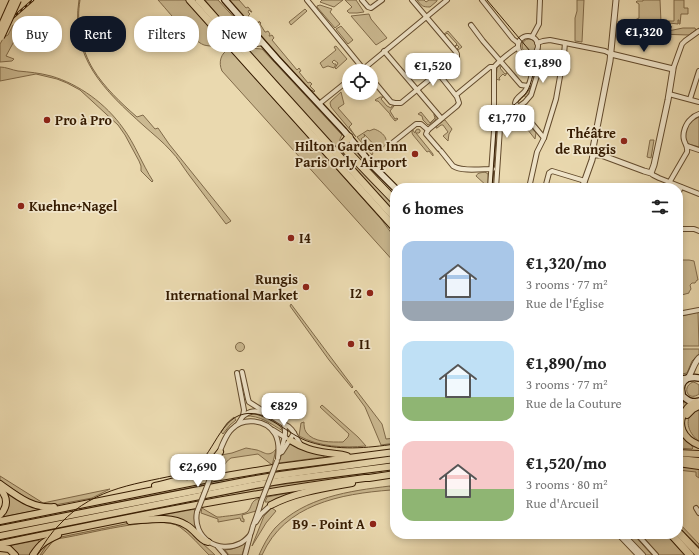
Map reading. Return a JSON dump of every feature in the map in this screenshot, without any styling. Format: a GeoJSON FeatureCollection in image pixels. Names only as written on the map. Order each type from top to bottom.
{"type":"FeatureCollection","features":[{"type":"Feature","properties":{"kind":"highway"},"geometry":{"type":"LineString","coordinates":[[0,29],[13,0]]}},
{"type":"Feature","properties":{"kind":"highway"},"geometry":{"type":"LineString","coordinates":[[1,38],[18,0]]}},
{"type":"Feature","properties":{"kind":"highway"},"geometry":{"type":"LineString","coordinates":[[190,0],[390,220]]}},
{"type":"Feature","properties":{"kind":"highway"},"geometry":{"type":"LineString","coordinates":[[199,0],[390,220]]}},
{"type":"Feature","properties":{"kind":"highway"},"geometry":{"type":"LineString","coordinates":[[349,137],[345,140],[344,145],[346,151],[390,196]]}},
{"type":"Feature","properties":{"kind":"highway"},"geometry":{"type":"LineString","coordinates":[[696,444],[689,438],[684,423],[689,412],[698,403]]}},
{"type":"Feature","properties":{"kind":"highway"},"geometry":{"type":"LineString","coordinates":[[287,439],[304,448],[330,454],[344,455],[348,458]]}},
{"type":"Feature","properties":{"kind":"highway"},"geometry":{"type":"LineString","coordinates":[[121,497],[125,493],[176,481],[194,475],[213,461],[220,452]]}},
{"type":"Feature","properties":{"kind":"highway"},"geometry":{"type":"LineString","coordinates":[[0,521],[214,478],[279,467],[390,453]]}},
{"type":"Feature","properties":{"kind":"highway"},"geometry":{"type":"LineString","coordinates":[[683,453],[699,454]]}},
{"type":"Feature","properties":{"kind":"highway"},"geometry":{"type":"LineString","coordinates":[[0,529],[250,480],[390,460]]}},
{"type":"Feature","properties":{"kind":"highway"},"geometry":{"type":"LineString","coordinates":[[683,460],[699,461]]}},
{"type":"Feature","properties":{"kind":"highway"},"geometry":{"type":"LineString","coordinates":[[683,464],[699,466]]}},
{"type":"Feature","properties":{"kind":"highway"},"geometry":{"type":"LineString","coordinates":[[0,536],[250,486],[390,467]]}},
{"type":"Feature","properties":{"kind":"highway"},"geometry":{"type":"LineString","coordinates":[[0,544],[253,494],[390,475]]}},
{"type":"Feature","properties":{"kind":"highway"},"geometry":{"type":"LineString","coordinates":[[271,505],[295,495],[367,481],[369,478]]}},
{"type":"Feature","properties":{"kind":"highway"},"geometry":{"type":"LineString","coordinates":[[0,484],[28,503],[34,505],[48,508],[69,507]]}},
{"type":"Feature","properties":{"kind":"highway"},"geometry":{"type":"LineString","coordinates":[[0,489],[3,492],[6,501],[5,507],[0,515]]}},
{"type":"Feature","properties":{"kind":"highway"},"geometry":{"type":"LineString","coordinates":[[108,522],[112,524],[144,520],[176,520],[185,524],[202,539],[208,542]]}},
{"type":"Feature","properties":{"kind":"highway"},"geometry":{"type":"LineString","coordinates":[[33,555],[40,545],[64,531]]}},
{"type":"Feature","properties":{"kind":"highway"},"geometry":{"type":"LineString","coordinates":[[683,534],[699,548]]}},
{"type":"Feature","properties":{"kind":"highway"},"geometry":{"type":"LineString","coordinates":[[683,537],[699,554]]}},
{"type":"Feature","properties":{"kind":"highway"},"geometry":{"type":"LineString","coordinates":[[676,539],[690,555]]}},
{"type":"Feature","properties":{"kind":"highway"},"geometry":{"type":"LineString","coordinates":[[0,548],[9,549],[15,555]]}},
{"type":"Feature","properties":{"kind":"main road"},"geometry":{"type":"LineString","coordinates":[[0,19],[22,0]]}},
{"type":"Feature","properties":{"kind":"main road"},"geometry":{"type":"LineString","coordinates":[[225,0],[390,183]]}},
{"type":"Feature","properties":{"kind":"main road"},"geometry":{"type":"LineString","coordinates":[[683,379],[693,377],[699,378]]}},
{"type":"Feature","properties":{"kind":"main road"},"geometry":{"type":"LineString","coordinates":[[683,382],[688,378]]}},
{"type":"Feature","properties":{"kind":"main road"},"geometry":{"type":"LineString","coordinates":[[683,395],[689,401],[698,403]]}},
{"type":"Feature","properties":{"kind":"street"},"geometry":{"type":"LineString","coordinates":[[307,0],[358,64]]}},
{"type":"Feature","properties":{"kind":"street"},"geometry":{"type":"LineString","coordinates":[[362,0],[368,7],[371,8],[382,0]]}},
{"type":"Feature","properties":{"kind":"street"},"geometry":{"type":"LineString","coordinates":[[378,87],[391,102],[398,104],[404,102],[457,57],[457,54],[453,48],[412,0]]}},
{"type":"Feature","properties":{"kind":"street"},"geometry":{"type":"LineString","coordinates":[[370,64],[447,0]]}},
{"type":"Feature","properties":{"kind":"street"},"geometry":{"type":"LineString","coordinates":[[482,0],[518,45],[521,53],[532,55],[537,50]]}},
{"type":"Feature","properties":{"kind":"street"},"geometry":{"type":"LineString","coordinates":[[532,37],[539,24],[540,0]]}},
{"type":"Feature","properties":{"kind":"street"},"geometry":{"type":"LineString","coordinates":[[546,183],[549,173],[552,171],[585,181],[593,155],[593,148],[611,54],[616,0]]}},
{"type":"Feature","properties":{"kind":"street"},"geometry":{"type":"LineString","coordinates":[[471,25],[521,85],[528,86]]}},
{"type":"Feature","properties":{"kind":"street"},"geometry":{"type":"LineString","coordinates":[[651,173],[658,152],[673,69],[682,44],[699,32]]}},
{"type":"Feature","properties":{"kind":"street"},"geometry":{"type":"LineString","coordinates":[[456,95],[490,67],[494,67],[500,60],[512,51],[524,37],[529,36],[536,40],[538,45],[537,50],[539,69],[533,90],[528,99],[506,116],[500,128],[497,183]]}},
{"type":"Feature","properties":{"kind":"street"},"geometry":{"type":"LineString","coordinates":[[537,42],[548,40],[565,43],[604,51],[673,69]]}},
{"type":"Feature","properties":{"kind":"street"},"geometry":{"type":"LineString","coordinates":[[530,183],[537,152],[544,138],[557,94],[565,43]]}},
{"type":"Feature","properties":{"kind":"street"},"geometry":{"type":"LineString","coordinates":[[384,51],[441,118]]}},
{"type":"Feature","properties":{"kind":"street"},"geometry":{"type":"LineString","coordinates":[[527,55],[530,60],[532,70],[528,86],[515,101],[515,103],[544,138]]}},
{"type":"Feature","properties":{"kind":"street"},"geometry":{"type":"LineString","coordinates":[[490,183],[494,131],[494,67]]}},
{"type":"Feature","properties":{"kind":"street"},"geometry":{"type":"LineString","coordinates":[[690,99],[699,71]]}},
{"type":"Feature","properties":{"kind":"street"},"geometry":{"type":"LineString","coordinates":[[438,73],[459,101],[457,106],[441,118],[428,130],[426,134],[455,168],[498,169]]}},
{"type":"Feature","properties":{"kind":"street"},"geometry":{"type":"LineString","coordinates":[[319,104],[342,86]]}},
{"type":"Feature","properties":{"kind":"street"},"geometry":{"type":"LineString","coordinates":[[669,94],[699,102]]}},
{"type":"Feature","properties":{"kind":"street"},"geometry":{"type":"LineString","coordinates":[[593,155],[601,155],[651,173],[669,183],[687,152],[687,146],[683,138],[684,130],[691,118],[699,114]]}},
{"type":"Feature","properties":{"kind":"street"},"geometry":{"type":"LineString","coordinates":[[391,144],[416,124],[421,124],[428,130]]}},
{"type":"Feature","properties":{"kind":"street"},"geometry":{"type":"LineString","coordinates":[[687,146],[699,150]]}},
{"type":"Feature","properties":{"kind":"street"},"geometry":{"type":"LineString","coordinates":[[683,188],[699,194]]}},
{"type":"Feature","properties":{"kind":"street"},"geometry":{"type":"LineString","coordinates":[[683,229],[699,230]]}},
{"type":"Feature","properties":{"kind":"street"},"geometry":{"type":"LineString","coordinates":[[683,313],[699,310]]}},
{"type":"Feature","properties":{"kind":"street"},"geometry":{"type":"LineString","coordinates":[[688,378],[693,365],[699,358]]}},
{"type":"Feature","properties":{"kind":"street"},"geometry":{"type":"LineString","coordinates":[[242,372],[249,402],[288,426],[299,442],[316,451]]}},
{"type":"Feature","properties":{"kind":"street"},"geometry":{"type":"LineString","coordinates":[[237,373],[243,407],[243,416]]}},
{"type":"Feature","properties":{"kind":"street"},"geometry":{"type":"LineString","coordinates":[[250,535],[235,546],[224,548],[216,546],[208,542],[201,533],[196,522],[197,512],[229,432],[248,412],[256,411],[266,413]]}},
{"type":"Feature","properties":{"kind":"street"},"geometry":{"type":"LineString","coordinates":[[238,424],[254,421],[287,439]]}},
{"type":"Feature","properties":{"kind":"street"},"geometry":{"type":"LineString","coordinates":[[284,424],[287,439]]}},
{"type":"Feature","properties":{"kind":"street"},"geometry":{"type":"LineString","coordinates":[[269,428],[275,434],[278,442],[279,448],[277,459]]}},
{"type":"Feature","properties":{"kind":"street"},"geometry":{"type":"LineString","coordinates":[[245,555],[261,502],[277,459],[287,439],[294,433]]}},
{"type":"Feature","properties":{"kind":"street"},"geometry":{"type":"LineString","coordinates":[[253,527],[261,514],[271,505]]}},
{"type":"Feature","properties":{"kind":"street"},"geometry":{"type":"LineString","coordinates":[[696,508],[699,513]]}},
{"type":"Feature","properties":{"kind":"street"},"geometry":{"type":"LineString","coordinates":[[623,539],[638,555]]}},
{"type":"Feature","properties":{"kind":"street"},"geometry":{"type":"LineString","coordinates":[[628,539],[643,555]]}},
{"type":"Feature","properties":{"kind":"street"},"geometry":{"type":"LineString","coordinates":[[642,539],[656,555]]}},
{"type":"Feature","properties":{"kind":"street"},"geometry":{"type":"LineString","coordinates":[[216,546],[225,555]]}},
{"type":"Feature","properties":{"kind":"shaded area"},"geometry":{"type":"Polygon","coordinates":[[[79,0],[80,0],[79,16],[79,0]]]}},
{"type":"Feature","properties":{"kind":"shaded area"},"geometry":{"type":"Polygon","coordinates":[[[158,0],[185,0],[207,24],[207,46],[199,42],[199,16],[172,16],[158,0]]]}},
{"type":"Feature","properties":{"kind":"shaded area"},"geometry":{"type":"Polygon","coordinates":[[[205,0],[218,0],[233,16],[219,16],[205,0]]]}},
{"type":"Feature","properties":{"kind":"shaded area"},"geometry":{"type":"Polygon","coordinates":[[[229,0],[239,0],[252,12],[249,10],[248,12],[250,14],[248,16],[242,16],[229,0]]]}},
{"type":"Feature","properties":{"kind":"shaded area"},"geometry":{"type":"Polygon","coordinates":[[[322,0],[343,0],[334,7],[320,2],[322,0]]]}},
{"type":"Feature","properties":{"kind":"shaded area"},"geometry":{"type":"Polygon","coordinates":[[[345,0],[356,0],[364,12],[349,13],[347,11],[352,7],[345,0]]]}},
{"type":"Feature","properties":{"kind":"shaded area"},"geometry":{"type":"Polygon","coordinates":[[[417,0],[424,0],[426,2],[429,0],[437,1],[430,7],[427,7],[422,6],[417,0]]]}},
{"type":"Feature","properties":{"kind":"shaded area"},"geometry":{"type":"Polygon","coordinates":[[[577,0],[584,0],[582,42],[575,41],[577,0]]]}},
{"type":"Feature","properties":{"kind":"shaded area"},"geometry":{"type":"Polygon","coordinates":[[[643,0],[660,0],[661,22],[672,27],[659,28],[656,21],[639,21],[638,27],[635,20],[639,18],[639,4],[636,2],[643,0]]]}},
{"type":"Feature","properties":{"kind":"shaded area"},"geometry":{"type":"Polygon","coordinates":[[[674,0],[684,0],[684,8],[688,8],[688,14],[681,14],[680,24],[679,20],[678,24],[669,23],[668,21],[674,21],[674,0]]]}},
{"type":"Feature","properties":{"kind":"shaded area"},"geometry":{"type":"Polygon","coordinates":[[[320,5],[332,9],[330,12],[340,24],[335,28],[317,7],[320,5]]]}},
{"type":"Feature","properties":{"kind":"shaded area"},"geometry":{"type":"Polygon","coordinates":[[[305,9],[307,11],[291,25],[289,22],[305,9]]]}},
{"type":"Feature","properties":{"kind":"shaded area"},"geometry":{"type":"Polygon","coordinates":[[[369,14],[371,19],[387,38],[376,45],[351,16],[369,14]]]}},
{"type":"Feature","properties":{"kind":"shaded area"},"geometry":{"type":"Polygon","coordinates":[[[261,26],[265,32],[268,31],[270,34],[269,36],[272,35],[274,38],[272,40],[297,70],[299,68],[301,71],[299,72],[308,83],[310,82],[312,84],[310,86],[315,91],[311,91],[261,37],[261,26]]]}},
{"type":"Feature","properties":{"kind":"shaded area"},"geometry":{"type":"Polygon","coordinates":[[[341,26],[353,40],[348,44],[336,29],[341,26]]]}},
{"type":"Feature","properties":{"kind":"shaded area"},"geometry":{"type":"Polygon","coordinates":[[[12,27],[12,45],[6,56],[14,59],[12,61],[0,62],[0,44],[4,37],[8,35],[12,27]]]}},
{"type":"Feature","properties":{"kind":"shaded area"},"geometry":{"type":"Polygon","coordinates":[[[683,28],[695,28],[696,30],[689,35],[657,34],[657,31],[668,31],[683,28]]]}},
{"type":"Feature","properties":{"kind":"shaded area"},"geometry":{"type":"Polygon","coordinates":[[[448,31],[462,47],[458,50],[457,49],[459,47],[457,45],[455,47],[457,44],[447,33],[445,35],[444,34],[448,31]]]}},
{"type":"Feature","properties":{"kind":"shaded area"},"geometry":{"type":"Polygon","coordinates":[[[526,39],[532,39],[536,43],[536,49],[532,53],[526,53],[522,49],[522,43],[526,39]]]}},
{"type":"Feature","properties":{"kind":"shaded area"},"geometry":{"type":"Polygon","coordinates":[[[336,46],[347,59],[336,69],[335,68],[338,63],[334,60],[332,62],[336,64],[334,68],[328,66],[323,68],[320,63],[336,50],[334,47],[336,46]]]}},
{"type":"Feature","properties":{"kind":"shaded area"},"geometry":{"type":"Polygon","coordinates":[[[262,49],[342,135],[340,138],[341,149],[390,198],[390,207],[250,52],[261,52],[262,49]]]}},
{"type":"Feature","properties":{"kind":"shaded area"},"geometry":{"type":"Polygon","coordinates":[[[84,52],[97,76],[125,106],[137,117],[143,115],[155,129],[158,128],[169,144],[231,221],[226,224],[174,154],[129,113],[103,86],[93,71],[84,52]]]}},
{"type":"Feature","properties":{"kind":"shaded area"},"geometry":{"type":"Polygon","coordinates":[[[232,52],[381,219],[390,231],[390,257],[222,71],[220,61],[224,53],[232,52]]]}},
{"type":"Feature","properties":{"kind":"shaded area"},"geometry":{"type":"Polygon","coordinates":[[[537,58],[536,76],[532,88],[526,98],[524,95],[530,82],[533,59],[537,58]]]}},
{"type":"Feature","properties":{"kind":"shaded area"},"geometry":{"type":"Polygon","coordinates":[[[502,66],[500,68],[505,74],[507,73],[505,76],[503,74],[499,78],[500,80],[496,79],[497,68],[502,66]]]}},
{"type":"Feature","properties":{"kind":"shaded area"},"geometry":{"type":"Polygon","coordinates":[[[0,67],[51,76],[72,84],[91,96],[109,111],[123,128],[153,181],[152,182],[141,171],[139,161],[118,125],[80,90],[57,79],[36,74],[0,81],[0,67]]]}},
{"type":"Feature","properties":{"kind":"shaded area"},"geometry":{"type":"Polygon","coordinates":[[[341,92],[344,104],[338,108],[352,124],[349,127],[356,137],[331,107],[331,101],[341,92]]]}},
{"type":"Feature","properties":{"kind":"shaded area"},"geometry":{"type":"Polygon","coordinates":[[[383,97],[381,99],[387,106],[391,108],[394,106],[390,111],[395,119],[398,119],[395,121],[378,101],[375,100],[378,100],[378,98],[383,97]]]}},
{"type":"Feature","properties":{"kind":"shaded area"},"geometry":{"type":"Polygon","coordinates":[[[499,105],[504,110],[503,112],[507,114],[503,119],[498,116],[496,121],[495,108],[499,105]]]}},
{"type":"Feature","properties":{"kind":"shaded area"},"geometry":{"type":"Polygon","coordinates":[[[421,112],[430,123],[435,118],[434,114],[436,119],[428,125],[423,120],[422,116],[418,114],[421,112]]]}},
{"type":"Feature","properties":{"kind":"shaded area"},"geometry":{"type":"Polygon","coordinates":[[[699,117],[699,147],[689,144],[685,136],[690,122],[699,117]]]}},
{"type":"Feature","properties":{"kind":"shaded area"},"geometry":{"type":"Polygon","coordinates":[[[498,118],[502,120],[496,166],[493,165],[495,122],[498,118]]]}},
{"type":"Feature","properties":{"kind":"shaded area"},"geometry":{"type":"Polygon","coordinates":[[[444,120],[452,129],[449,134],[448,141],[443,136],[448,132],[443,125],[436,128],[444,120]]]}},
{"type":"Feature","properties":{"kind":"shaded area"},"geometry":{"type":"Polygon","coordinates":[[[527,122],[536,133],[535,139],[524,125],[527,122]]]}},
{"type":"Feature","properties":{"kind":"shaded area"},"geometry":{"type":"Polygon","coordinates":[[[412,129],[415,133],[416,130],[420,130],[419,133],[416,133],[433,156],[429,151],[427,152],[413,135],[412,129]]]}},
{"type":"Feature","properties":{"kind":"shaded area"},"geometry":{"type":"Polygon","coordinates":[[[368,130],[378,130],[384,135],[386,138],[386,144],[379,150],[364,134],[365,136],[361,139],[373,153],[372,155],[357,137],[368,130]]]}},
{"type":"Feature","properties":{"kind":"shaded area"},"geometry":{"type":"Polygon","coordinates":[[[650,140],[654,140],[651,158],[647,157],[650,140]]]}},
{"type":"Feature","properties":{"kind":"shaded area"},"geometry":{"type":"Polygon","coordinates":[[[349,144],[352,146],[390,186],[390,192],[347,146],[349,144]]]}},
{"type":"Feature","properties":{"kind":"shaded area"},"geometry":{"type":"Polygon","coordinates":[[[485,172],[488,174],[488,183],[484,183],[476,176],[479,173],[485,172]]]}},
{"type":"Feature","properties":{"kind":"shaded area"},"geometry":{"type":"Polygon","coordinates":[[[683,260],[694,261],[698,280],[690,285],[691,289],[689,293],[683,295],[683,260]]]}},
{"type":"Feature","properties":{"kind":"shaded area"},"geometry":{"type":"Polygon","coordinates":[[[291,304],[353,387],[352,388],[329,360],[290,306],[291,304]]]}},
{"type":"Feature","properties":{"kind":"shaded area"},"geometry":{"type":"Polygon","coordinates":[[[698,312],[699,346],[683,346],[683,316],[698,312]]]}},
{"type":"Feature","properties":{"kind":"shaded area"},"geometry":{"type":"Polygon","coordinates":[[[238,343],[242,343],[244,347],[242,351],[238,351],[236,349],[236,345],[238,343]]]}},
{"type":"Feature","properties":{"kind":"shaded area"},"geometry":{"type":"Polygon","coordinates":[[[683,349],[699,349],[699,354],[692,361],[687,373],[683,374],[683,349]]]}},
{"type":"Feature","properties":{"kind":"shaded area"},"geometry":{"type":"Polygon","coordinates":[[[693,382],[699,385],[699,394],[695,396],[687,393],[687,387],[693,382]]]}},
{"type":"Feature","properties":{"kind":"shaded area"},"geometry":{"type":"Polygon","coordinates":[[[356,390],[382,424],[386,439],[390,439],[390,444],[381,445],[365,407],[354,392],[356,390]]]}},
{"type":"Feature","properties":{"kind":"shaded area"},"geometry":{"type":"Polygon","coordinates":[[[684,400],[690,402],[683,411],[684,400]]]}},
{"type":"Feature","properties":{"kind":"shaded area"},"geometry":{"type":"Polygon","coordinates":[[[322,405],[366,446],[349,447],[323,445],[299,436],[301,423],[304,422],[304,428],[309,436],[318,440],[343,442],[348,437],[349,434],[320,407],[322,405]]]}},
{"type":"Feature","properties":{"kind":"shaded area"},"geometry":{"type":"Polygon","coordinates":[[[699,409],[699,441],[689,428],[688,419],[693,412],[699,409]]]}},
{"type":"Feature","properties":{"kind":"shaded area"},"geometry":{"type":"Polygon","coordinates":[[[250,413],[259,414],[273,420],[281,427],[283,431],[260,418],[245,416],[250,413]]]}},
{"type":"Feature","properties":{"kind":"shaded area"},"geometry":{"type":"Polygon","coordinates":[[[234,417],[236,420],[223,434],[221,432],[227,423],[234,417]]]}},
{"type":"Feature","properties":{"kind":"shaded area"},"geometry":{"type":"Polygon","coordinates":[[[683,437],[692,446],[692,449],[683,448],[683,437]]]}},
{"type":"Feature","properties":{"kind":"shaded area"},"geometry":{"type":"Polygon","coordinates":[[[290,442],[324,454],[324,457],[279,463],[281,456],[290,442]]]}},
{"type":"Feature","properties":{"kind":"shaded area"},"geometry":{"type":"Polygon","coordinates":[[[246,448],[269,454],[276,449],[272,465],[258,454],[231,458],[221,470],[215,474],[221,455],[246,448]]]}},
{"type":"Feature","properties":{"kind":"shaded area"},"geometry":{"type":"Polygon","coordinates":[[[373,457],[374,459],[275,472],[276,470],[373,457]]]}},
{"type":"Feature","properties":{"kind":"shaded area"},"geometry":{"type":"Polygon","coordinates":[[[683,466],[699,468],[699,478],[696,476],[696,472],[683,471],[683,466]]]}},
{"type":"Feature","properties":{"kind":"shaded area"},"geometry":{"type":"Polygon","coordinates":[[[270,471],[269,474],[211,484],[212,481],[270,471]]]}},
{"type":"Feature","properties":{"kind":"shaded area"},"geometry":{"type":"Polygon","coordinates":[[[381,471],[382,473],[269,489],[271,486],[381,471]]]}},
{"type":"Feature","properties":{"kind":"shaded area"},"geometry":{"type":"Polygon","coordinates":[[[0,476],[43,503],[110,489],[92,498],[50,506],[36,504],[0,481],[0,476]]]}},
{"type":"Feature","properties":{"kind":"shaded area"},"geometry":{"type":"Polygon","coordinates":[[[206,482],[204,485],[79,510],[85,506],[206,482]]]}},
{"type":"Feature","properties":{"kind":"shaded area"},"geometry":{"type":"Polygon","coordinates":[[[330,485],[270,502],[265,502],[267,497],[330,485]]]}},
{"type":"Feature","properties":{"kind":"shaded area"},"geometry":{"type":"Polygon","coordinates":[[[390,486],[390,490],[334,499],[299,513],[285,524],[272,538],[262,555],[259,555],[270,534],[275,528],[300,509],[328,497],[359,490],[390,486]]]}},
{"type":"Feature","properties":{"kind":"shaded area"},"geometry":{"type":"Polygon","coordinates":[[[264,487],[263,490],[205,501],[206,498],[264,487]]]}},
{"type":"Feature","properties":{"kind":"shaded area"},"geometry":{"type":"Polygon","coordinates":[[[3,489],[38,510],[2,517],[4,515],[3,489]]]}},
{"type":"Feature","properties":{"kind":"shaded area"},"geometry":{"type":"Polygon","coordinates":[[[260,498],[256,511],[242,515],[244,522],[241,521],[240,518],[218,522],[218,519],[201,513],[202,508],[217,517],[242,514],[247,512],[253,502],[260,498]]]}},
{"type":"Feature","properties":{"kind":"shaded area"},"geometry":{"type":"Polygon","coordinates":[[[200,499],[198,502],[58,529],[61,526],[200,499]]]}},
{"type":"Feature","properties":{"kind":"shaded area"},"geometry":{"type":"Polygon","coordinates":[[[75,508],[70,513],[0,526],[0,523],[75,508]]]}},
{"type":"Feature","properties":{"kind":"shaded area"},"geometry":{"type":"Polygon","coordinates":[[[272,508],[276,511],[266,523],[252,546],[264,516],[272,508]]]}},
{"type":"Feature","properties":{"kind":"shaded area"},"geometry":{"type":"Polygon","coordinates":[[[196,509],[196,525],[201,534],[182,521],[145,518],[196,509]]]}},
{"type":"Feature","properties":{"kind":"shaded area"},"geometry":{"type":"Polygon","coordinates":[[[169,521],[185,527],[215,555],[209,555],[180,527],[170,523],[156,523],[120,527],[56,539],[42,555],[40,555],[51,539],[130,523],[169,521]]]}},
{"type":"Feature","properties":{"kind":"shaded area"},"geometry":{"type":"Polygon","coordinates":[[[683,527],[699,544],[699,547],[683,531],[683,527]]]}},
{"type":"Feature","properties":{"kind":"shaded area"},"geometry":{"type":"Polygon","coordinates":[[[54,528],[52,531],[0,542],[0,539],[54,528]]]}},
{"type":"Feature","properties":{"kind":"shaded area"},"geometry":{"type":"Polygon","coordinates":[[[630,539],[638,539],[652,555],[645,555],[630,539]]]}},
{"type":"Feature","properties":{"kind":"shaded area"},"geometry":{"type":"Polygon","coordinates":[[[645,539],[671,539],[685,555],[659,555],[645,539]]]}},
{"type":"Feature","properties":{"kind":"shaded area"},"geometry":{"type":"Polygon","coordinates":[[[39,540],[39,545],[32,555],[19,555],[8,546],[39,540]]]}},
{"type":"Feature","properties":{"kind":"shaded area"},"geometry":{"type":"Polygon","coordinates":[[[246,542],[242,555],[229,555],[225,550],[236,548],[246,542]]]}},
{"type":"Feature","properties":{"kind":"tram line"},"geometry":{"type":"LineString","coordinates":[[487,0],[530,51],[535,66],[527,91],[522,98],[501,117],[498,122],[496,129],[492,183]]}},
{"type":"Feature","properties":{"kind":"tram line"},"geometry":{"type":"LineString","coordinates":[[37,555],[57,527],[74,511],[89,501],[119,488],[185,473],[194,468],[202,461],[227,424],[244,414],[260,415],[302,439],[321,445],[352,448],[390,445]]}},
{"type":"Feature","properties":{"kind":"railway"},"geometry":{"type":"LineString","coordinates":[[0,29],[33,0]]}},
{"type":"Feature","properties":{"kind":"place","name":"Pro à Pro"},"geometry":{"type":"Point","coordinates":[47,120]}},
{"type":"Feature","properties":{"kind":"place","name":"Théâtre de Rungis"},"geometry":{"type":"Point","coordinates":[624,141]}},
{"type":"Feature","properties":{"kind":"place","name":"Hilton Garden Inn Paris Orly Airport"},"geometry":{"type":"Point","coordinates":[415,154]}},
{"type":"Feature","properties":{"kind":"place","name":"Kuehne+Nagel"},"geometry":{"type":"Point","coordinates":[21,206]}},
{"type":"Feature","properties":{"kind":"place","name":"I4"},"geometry":{"type":"Point","coordinates":[291,238]}},
{"type":"Feature","properties":{"kind":"place","name":"Rungis International Market"},"geometry":{"type":"Point","coordinates":[306,287]}},
{"type":"Feature","properties":{"kind":"place","name":"I2"},"geometry":{"type":"Point","coordinates":[370,293]}},
{"type":"Feature","properties":{"kind":"place","name":"I1"},"geometry":{"type":"Point","coordinates":[351,344]}},
{"type":"Feature","properties":{"kind":"place","name":"B9 - Point A"},"geometry":{"type":"Point","coordinates":[373,524]}}]}
